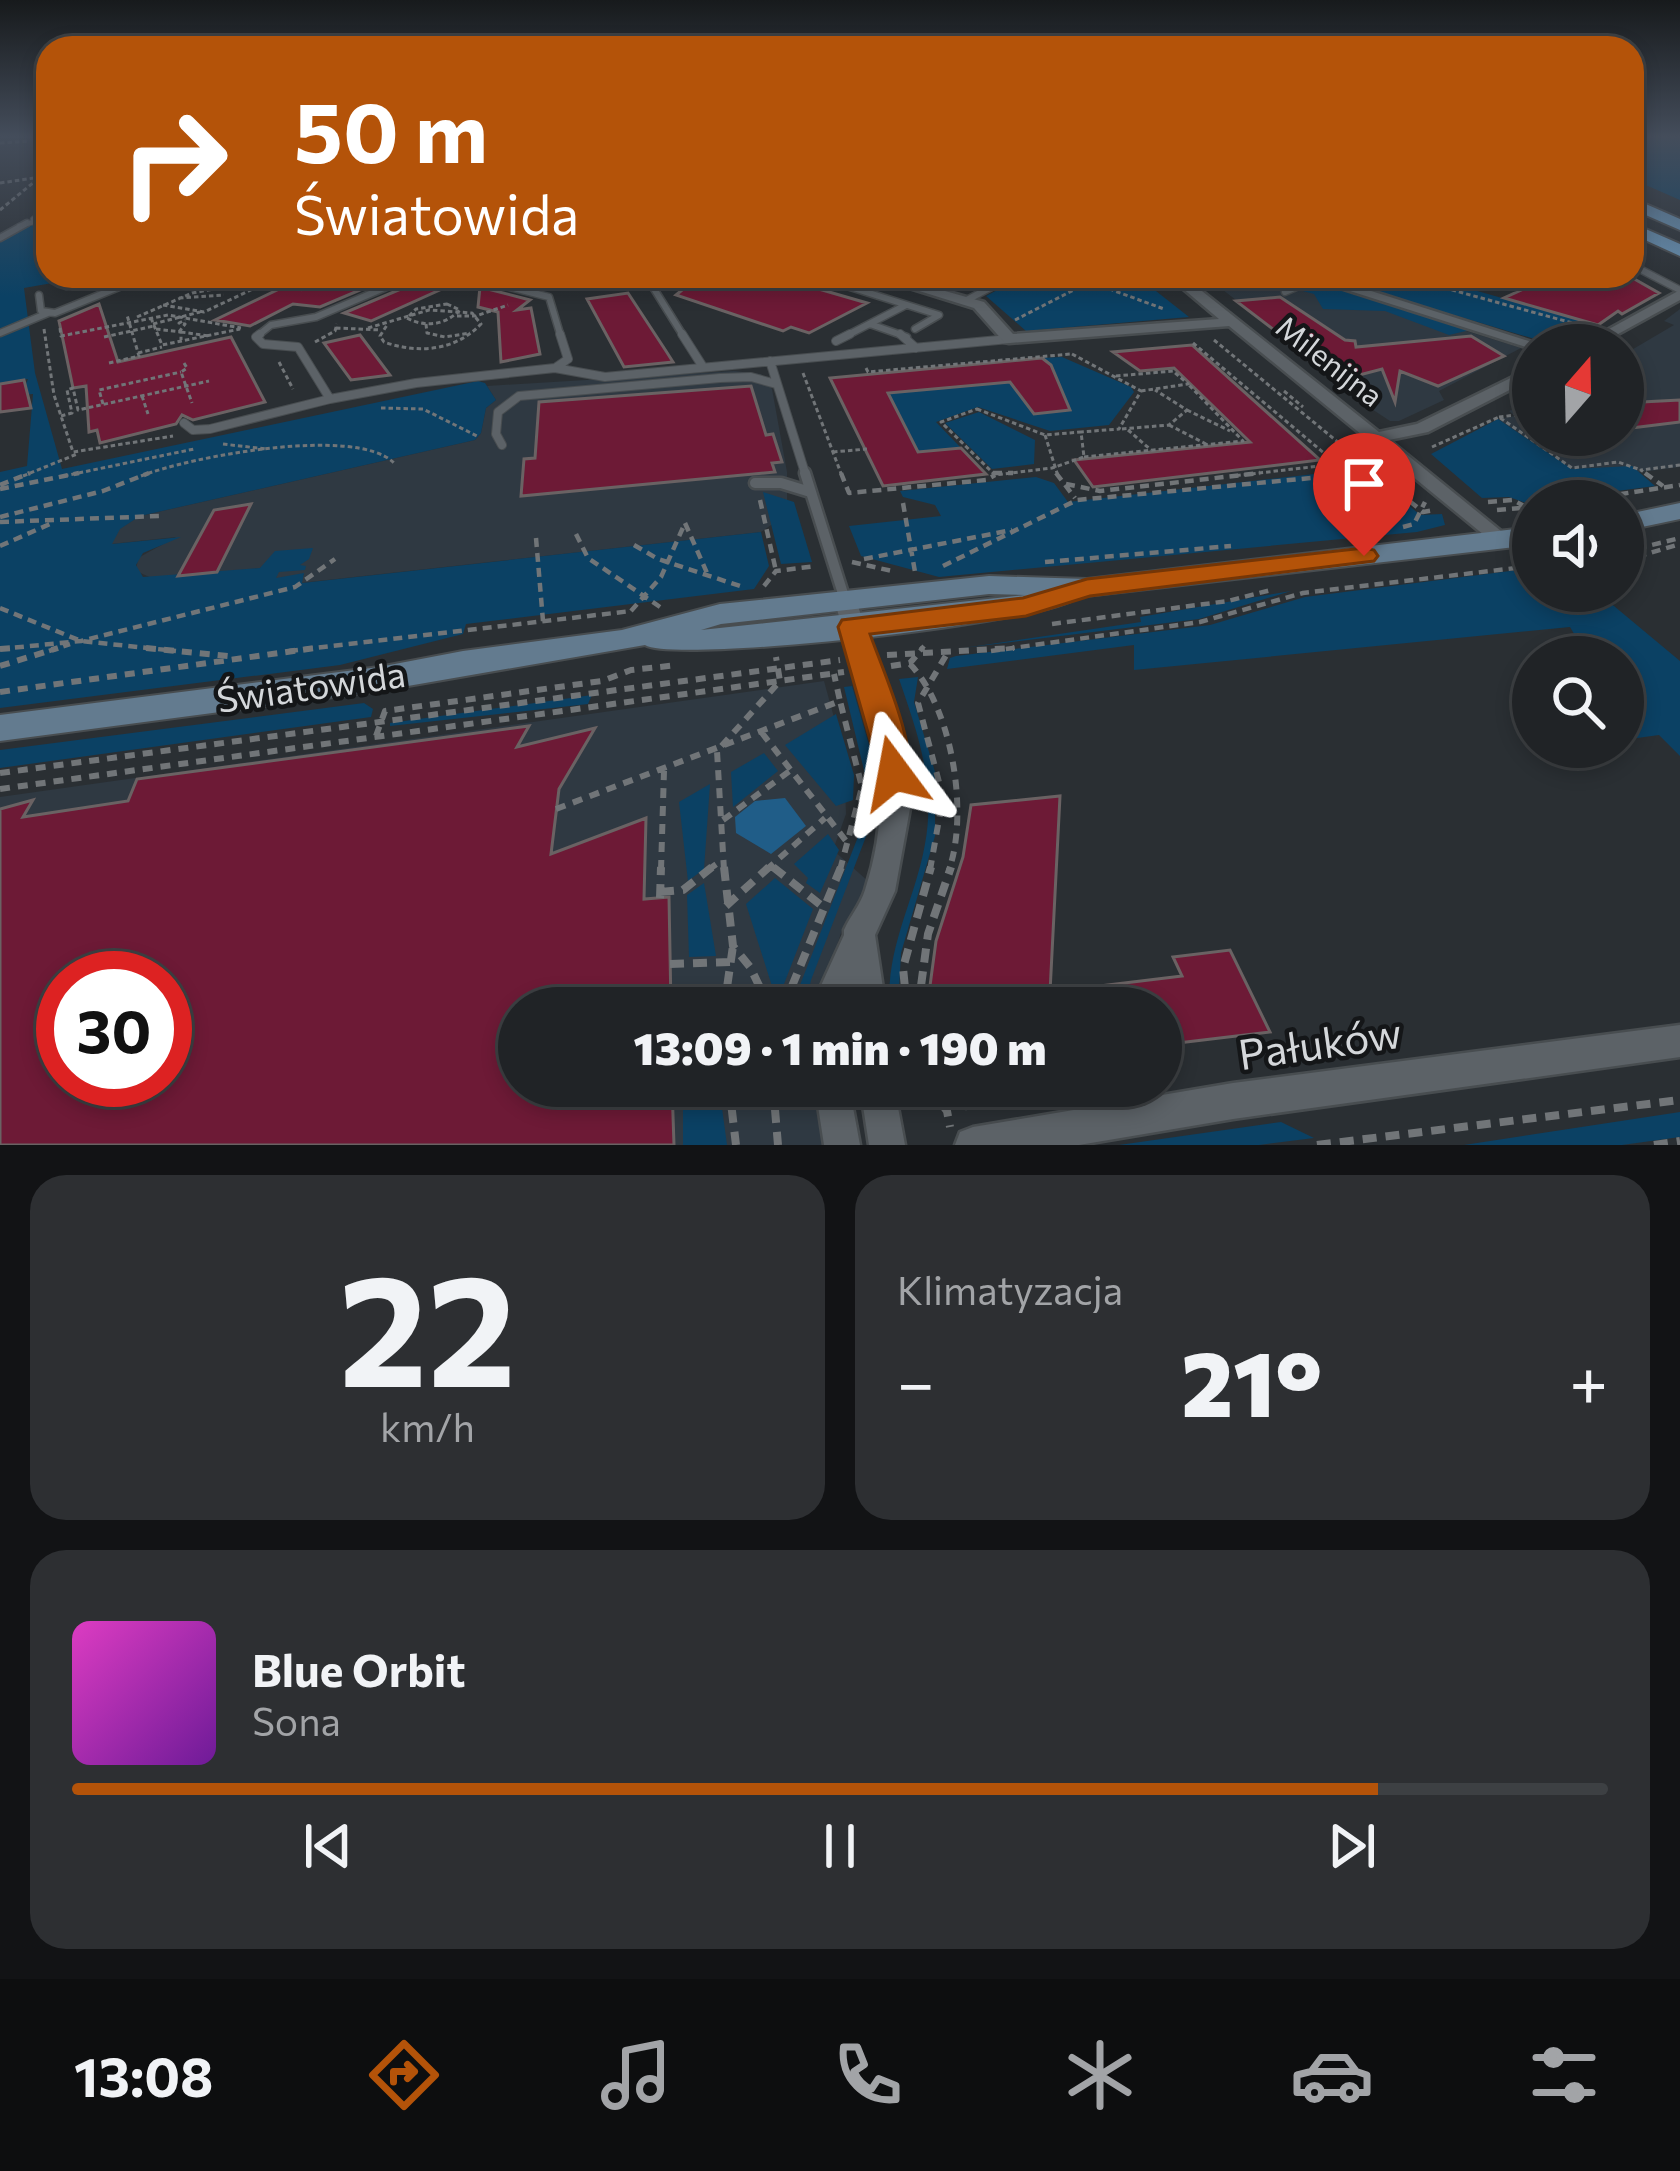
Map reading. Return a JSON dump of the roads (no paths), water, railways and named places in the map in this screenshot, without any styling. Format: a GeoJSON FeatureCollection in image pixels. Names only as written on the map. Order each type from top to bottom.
{"type":"FeatureCollection","features":[{"type":"Feature","properties":{"kind":"main road"},"geometry":{"type":"LineString","coordinates":[[1644,208],[1680,225]]}},
{"type":"Feature","properties":{"kind":"main road"},"geometry":{"type":"LineString","coordinates":[[1644,235],[1680,251]]}},
{"type":"Feature","properties":{"kind":"street"},"geometry":{"type":"LineString","coordinates":[[920,288],[979,305],[1010,331],[1231,322]]}},
{"type":"Feature","properties":{"kind":"street","name":"Milenijna"},"geometry":{"type":"LineString","coordinates":[[1190,288],[1373,447],[1502,540]]}},
{"type":"Feature","properties":{"kind":"street"},"geometry":{"type":"LineString","coordinates":[[1350,288],[1512,338]]}},
{"type":"Feature","properties":{"kind":"street"},"geometry":{"type":"LineString","coordinates":[[1625,324],[1680,292]]}},
{"type":"Feature","properties":{"kind":"street"},"geometry":{"type":"LineString","coordinates":[[1373,447],[1512,383]]}},
{"type":"Feature","properties":{"kind":"street"},"geometry":{"type":"LineString","coordinates":[[1644,513],[1673,500]]}},
{"type":"Feature","properties":{"kind":"street","name":"Światowida"},"geometry":{"type":"LineString","coordinates":[[0,728],[355,682],[626,626],[709,642],[856,639],[1026,607],[1087,588],[1512,539]]}},
{"type":"Feature","properties":{"kind":"street"},"geometry":{"type":"LineString","coordinates":[[836,987],[880,891],[897,803],[890,742],[856,639]]}},
{"type":"Feature","properties":{"kind":"street"},"geometry":{"type":"LineString","coordinates":[[859,929],[866,987]]}},
{"type":"Feature","properties":{"kind":"street","name":"Pałuków"},"geometry":{"type":"LineString","coordinates":[[973,1145],[1233,1101],[1680,1041]]}},
{"type":"Feature","properties":{"kind":"street"},"geometry":{"type":"LineString","coordinates":[[836,1107],[842,1145]]}},
{"type":"Feature","properties":{"kind":"street"},"geometry":{"type":"LineString","coordinates":[[881,1107],[887,1145]]}},
{"type":"Feature","properties":{"kind":"lane"},"geometry":{"type":"LineString","coordinates":[[0,238],[36,217]]}},
{"type":"Feature","properties":{"kind":"lane"},"geometry":{"type":"LineString","coordinates":[[1644,272],[1680,292]]}},
{"type":"Feature","properties":{"kind":"lane"},"geometry":{"type":"LineString","coordinates":[[0,333],[110,288]]}},
{"type":"Feature","properties":{"kind":"lane"},"geometry":{"type":"LineString","coordinates":[[330,399],[298,347],[263,344],[257,333],[282,321],[316,317],[384,288]]}},
{"type":"Feature","properties":{"kind":"lane"},"geometry":{"type":"LineString","coordinates":[[513,288],[549,297],[568,358]]}},
{"type":"Feature","properties":{"kind":"lane"},"geometry":{"type":"LineString","coordinates":[[654,288],[703,367]]}},
{"type":"Feature","properties":{"kind":"lane"},"geometry":{"type":"LineString","coordinates":[[852,288],[939,315],[914,329]]}},
{"type":"Feature","properties":{"kind":"lane"},"geometry":{"type":"LineString","coordinates":[[965,301],[989,288]]}},
{"type":"Feature","properties":{"kind":"lane"},"geometry":{"type":"LineString","coordinates":[[1285,292],[1293,288]]}},
{"type":"Feature","properties":{"kind":"lane"},"geometry":{"type":"LineString","coordinates":[[39,295],[41,311],[48,313]]}},
{"type":"Feature","properties":{"kind":"lane"},"geometry":{"type":"LineString","coordinates":[[836,341],[906,305]]}},
{"type":"Feature","properties":{"kind":"lane"},"geometry":{"type":"LineString","coordinates":[[870,324],[907,336],[916,348]]}},
{"type":"Feature","properties":{"kind":"lane"},"geometry":{"type":"LineString","coordinates":[[189,427],[416,383],[555,368],[614,376],[916,348],[1010,331]]}},
{"type":"Feature","properties":{"kind":"lane"},"geometry":{"type":"LineString","coordinates":[[555,368],[568,358]]}},
{"type":"Feature","properties":{"kind":"lane"},"geometry":{"type":"LineString","coordinates":[[568,358],[614,376]]}},
{"type":"Feature","properties":{"kind":"lane"},"geometry":{"type":"LineString","coordinates":[[770,362],[856,639]]}},
{"type":"Feature","properties":{"kind":"lane"},"geometry":{"type":"LineString","coordinates":[[502,445],[496,434],[498,412],[519,396],[751,376],[776,384]]}},
{"type":"Feature","properties":{"kind":"lane"},"geometry":{"type":"LineString","coordinates":[[755,483],[781,483],[807,491]]}}]}
